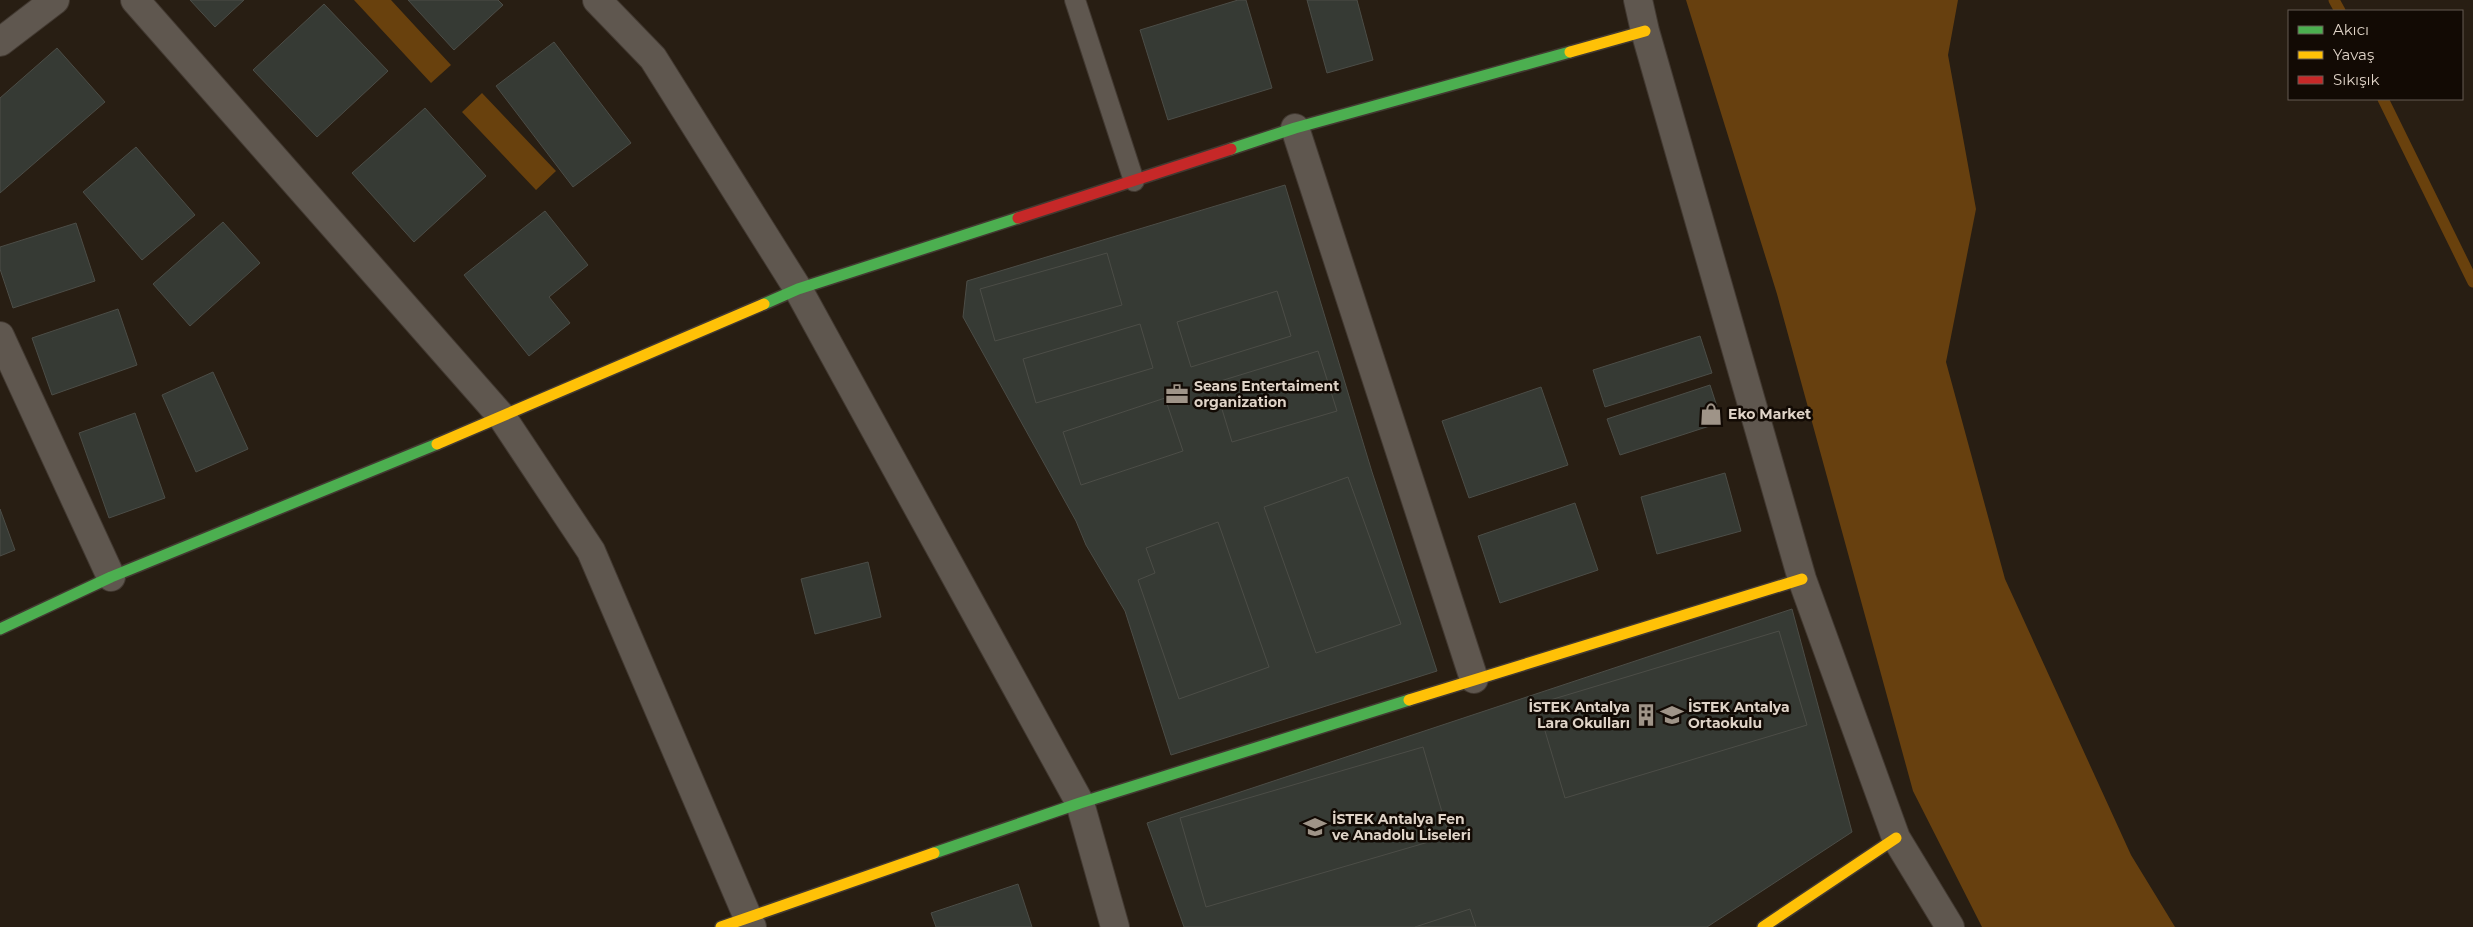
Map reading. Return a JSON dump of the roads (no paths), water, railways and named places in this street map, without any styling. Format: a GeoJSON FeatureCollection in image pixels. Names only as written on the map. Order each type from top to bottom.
{"type":"FeatureCollection","features":[{"type":"Feature","properties":{"kind":"street"},"geometry":{"type":"LineString","coordinates":[[0,42],[55,0]]}},
{"type":"Feature","properties":{"kind":"street"},"geometry":{"type":"LineString","coordinates":[[135,0],[502,418],[591,551],[750,922]]}},
{"type":"Feature","properties":{"kind":"street"},"geometry":{"type":"LineString","coordinates":[[597,0],[654,58],[798,289],[1080,803],[1115,927]]}},
{"type":"Feature","properties":{"kind":"street"},"geometry":{"type":"LineString","coordinates":[[1638,0],[1645,31],[1802,580],[1896,838],[1950,927]]}},
{"type":"Feature","properties":{"kind":"street"},"geometry":{"type":"LineString","coordinates":[[0,629],[111,577],[502,418],[798,289],[1295,128],[1645,31]]}},
{"type":"Feature","properties":{"kind":"street"},"geometry":{"type":"LineString","coordinates":[[1295,128],[1474,679]]}},
{"type":"Feature","properties":{"kind":"street"},"geometry":{"type":"LineString","coordinates":[[0,336],[111,577]]}},
{"type":"Feature","properties":{"kind":"street"},"geometry":{"type":"LineString","coordinates":[[721,927],[750,922],[1080,803],[1474,679],[1802,580]]}},
{"type":"Feature","properties":{"kind":"street"},"geometry":{"type":"LineString","coordinates":[[1763,927],[1896,838]]}},
{"type":"Feature","properties":{"kind":"lane"},"geometry":{"type":"LineString","coordinates":[[1075,0],[1134,181]]}},
{"type":"Feature","properties":{"kind":"waterway"},"geometry":{"type":"LineString","coordinates":[[2334,0],[2339,10]]}},
{"type":"Feature","properties":{"kind":"waterway"},"geometry":{"type":"LineString","coordinates":[[2383,100],[2473,282]]}},
{"type":"Feature","properties":{"kind":"place","name":"Seans Entertaiment organization"},"geometry":{"type":"Point","coordinates":[1177,394]}},
{"type":"Feature","properties":{"kind":"place","name":"Eko Market"},"geometry":{"type":"Point","coordinates":[1711,414]}},
{"type":"Feature","properties":{"kind":"place","name":"İSTEK Antalya Lara Okulları"},"geometry":{"type":"Point","coordinates":[1646,715]}},
{"type":"Feature","properties":{"kind":"place","name":"İSTEK Antalya Ortaokulu"},"geometry":{"type":"Point","coordinates":[1672,715]}},
{"type":"Feature","properties":{"kind":"place","name":"İSTEK Antalya Fen ve Anadolu Liseleri"},"geometry":{"type":"Point","coordinates":[1315,827]}}]}
